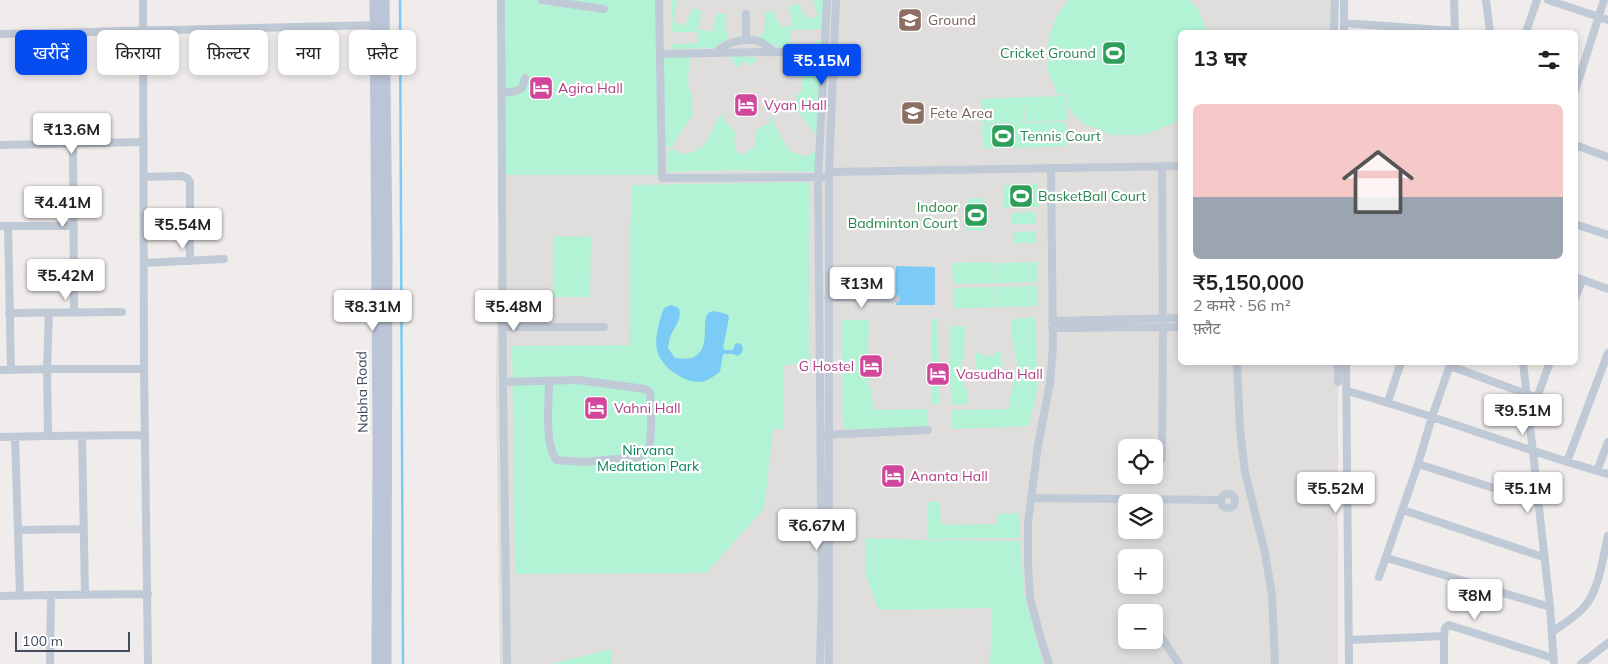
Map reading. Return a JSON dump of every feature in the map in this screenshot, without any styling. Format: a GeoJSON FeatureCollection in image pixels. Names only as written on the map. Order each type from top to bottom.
{"type":"FeatureCollection","features":[{"type":"Feature","properties":{"kind":"main road","name":"Nabha Road"},"geometry":{"type":"LineString","coordinates":[[375,0],[379,25],[387,243],[386,664]]}},
{"type":"Feature","properties":{"kind":"main road","name":"Nabha Road"},"geometry":{"type":"LineString","coordinates":[[377,664],[379,25],[384,0]]}},
{"type":"Feature","properties":{"kind":"street"},"geometry":{"type":"LineString","coordinates":[[143,0],[143,30],[379,25]]}},
{"type":"Feature","properties":{"kind":"street"},"geometry":{"type":"LineString","coordinates":[[501,0],[507,664]]}},
{"type":"Feature","properties":{"kind":"street"},"geometry":{"type":"LineString","coordinates":[[542,0],[604,9]]}},
{"type":"Feature","properties":{"kind":"street"},"geometry":{"type":"LineString","coordinates":[[659,0],[662,178],[825,176],[1178,166]]}},
{"type":"Feature","properties":{"kind":"street"},"geometry":{"type":"LineString","coordinates":[[825,664],[825,52],[827,0]]}},
{"type":"Feature","properties":{"kind":"street"},"geometry":{"type":"LineString","coordinates":[[820,664],[828,297],[825,176],[836,0]]}},
{"type":"Feature","properties":{"kind":"street"},"geometry":{"type":"LineString","coordinates":[[1334,30],[1335,0]]}},
{"type":"Feature","properties":{"kind":"street"},"geometry":{"type":"LineString","coordinates":[[1344,0],[1344,30]]}},
{"type":"Feature","properties":{"kind":"street"},"geometry":{"type":"LineString","coordinates":[[1454,0],[1454,30]]}},
{"type":"Feature","properties":{"kind":"street"},"geometry":{"type":"LineString","coordinates":[[1486,0],[1490,30]]}},
{"type":"Feature","properties":{"kind":"street"},"geometry":{"type":"LineString","coordinates":[[1527,30],[1537,0]]}},
{"type":"Feature","properties":{"kind":"street"},"geometry":{"type":"LineString","coordinates":[[1548,0],[1608,20]]}},
{"type":"Feature","properties":{"kind":"street"},"geometry":{"type":"LineString","coordinates":[[1578,82],[1604,0]]}},
{"type":"Feature","properties":{"kind":"street"},"geometry":{"type":"LineString","coordinates":[[746,14],[746,40]]}},
{"type":"Feature","properties":{"kind":"street"},"geometry":{"type":"LineString","coordinates":[[1344,23],[1405,30]]}},
{"type":"Feature","properties":{"kind":"street"},"geometry":{"type":"LineString","coordinates":[[0,34],[97,31]]}},
{"type":"Feature","properties":{"kind":"street"},"geometry":{"type":"LineString","coordinates":[[715,53],[721,48],[746,40],[759,42],[775,52]]}},
{"type":"Feature","properties":{"kind":"street"},"geometry":{"type":"LineString","coordinates":[[660,54],[825,52]]}},
{"type":"Feature","properties":{"kind":"street"},"geometry":{"type":"LineString","coordinates":[[143,75],[148,664]]}},
{"type":"Feature","properties":{"kind":"street"},"geometry":{"type":"LineString","coordinates":[[502,93],[522,88],[525,78]]}},
{"type":"Feature","properties":{"kind":"street"},"geometry":{"type":"LineString","coordinates":[[0,145],[143,142]]}},
{"type":"Feature","properties":{"kind":"street"},"geometry":{"type":"LineString","coordinates":[[73,143],[74,312]]}},
{"type":"Feature","properties":{"kind":"street"},"geometry":{"type":"LineString","coordinates":[[1578,146],[1608,157]]}},
{"type":"Feature","properties":{"kind":"street"},"geometry":{"type":"LineString","coordinates":[[1162,167],[1162,439]]}},
{"type":"Feature","properties":{"kind":"street"},"geometry":{"type":"LineString","coordinates":[[1050,664],[1042,643],[1030,598],[1028,523],[1038,445],[1050,383],[1052,325],[1051,169]]}},
{"type":"Feature","properties":{"kind":"street"},"geometry":{"type":"LineString","coordinates":[[144,177],[182,176],[190,182],[190,261]]}},
{"type":"Feature","properties":{"kind":"street"},"geometry":{"type":"LineString","coordinates":[[1578,225],[1608,235]]}},
{"type":"Feature","properties":{"kind":"street"},"geometry":{"type":"LineString","coordinates":[[11,370],[4,226],[74,226]]}},
{"type":"Feature","properties":{"kind":"street"},"geometry":{"type":"LineString","coordinates":[[144,263],[224,259]]}},
{"type":"Feature","properties":{"kind":"street"},"geometry":{"type":"LineString","coordinates":[[1579,278],[1608,289]]}},
{"type":"Feature","properties":{"kind":"street"},"geometry":{"type":"LineString","coordinates":[[828,297],[896,300]]}},
{"type":"Feature","properties":{"kind":"street"},"geometry":{"type":"LineString","coordinates":[[48,436],[47,369],[49,312]]}},
{"type":"Feature","properties":{"kind":"street"},"geometry":{"type":"LineString","coordinates":[[9,313],[122,312]]}},
{"type":"Feature","properties":{"kind":"street"},"geometry":{"type":"LineString","coordinates":[[1163,323],[1178,319]]}},
{"type":"Feature","properties":{"kind":"street"},"geometry":{"type":"LineString","coordinates":[[1052,325],[1163,323],[1178,327]]}},
{"type":"Feature","properties":{"kind":"street"},"geometry":{"type":"LineString","coordinates":[[503,327],[604,327]]}},
{"type":"Feature","properties":{"kind":"street"},"geometry":{"type":"LineString","coordinates":[[1567,462],[1608,353]]}},
{"type":"Feature","properties":{"kind":"street"},"geometry":{"type":"LineString","coordinates":[[1237,365],[1240,430],[1245,472],[1265,553],[1272,595],[1275,664]]}},
{"type":"Feature","properties":{"kind":"street"},"geometry":{"type":"LineString","coordinates":[[1338,365],[1338,382]]}},
{"type":"Feature","properties":{"kind":"street"},"geometry":{"type":"LineString","coordinates":[[1346,365],[1349,664]]}},
{"type":"Feature","properties":{"kind":"street"},"geometry":{"type":"LineString","coordinates":[[1388,402],[1400,365]]}},
{"type":"Feature","properties":{"kind":"street"},"geometry":{"type":"LineString","coordinates":[[1379,577],[1451,365]]}},
{"type":"Feature","properties":{"kind":"street"},"geometry":{"type":"LineString","coordinates":[[1454,365],[1535,397],[1549,365]]}},
{"type":"Feature","properties":{"kind":"street"},"geometry":{"type":"LineString","coordinates":[[1444,664],[1444,636],[1447,625],[1452,625],[1553,661],[1550,607],[1523,365]]}},
{"type":"Feature","properties":{"kind":"street"},"geometry":{"type":"LineString","coordinates":[[0,370],[144,369]]}},
{"type":"Feature","properties":{"kind":"street"},"geometry":{"type":"LineString","coordinates":[[503,382],[578,380],[645,389],[650,392],[650,446],[646,454],[638,458],[583,462],[556,460],[549,442],[549,381]]}},
{"type":"Feature","properties":{"kind":"street"},"geometry":{"type":"LineString","coordinates":[[1347,391],[1388,402],[1532,451],[1608,474]]}},
{"type":"Feature","properties":{"kind":"street"},"geometry":{"type":"LineString","coordinates":[[824,434],[928,430]]}},
{"type":"Feature","properties":{"kind":"street"},"geometry":{"type":"LineString","coordinates":[[824,434],[829,664]]}},
{"type":"Feature","properties":{"kind":"street"},"geometry":{"type":"LineString","coordinates":[[15,436],[20,596]]}},
{"type":"Feature","properties":{"kind":"street"},"geometry":{"type":"LineString","coordinates":[[82,436],[85,595]]}},
{"type":"Feature","properties":{"kind":"street"},"geometry":{"type":"LineString","coordinates":[[0,437],[145,436]]}},
{"type":"Feature","properties":{"kind":"street"},"geometry":{"type":"LineString","coordinates":[[1597,471],[1608,442]]}},
{"type":"Feature","properties":{"kind":"street"},"geometry":{"type":"LineString","coordinates":[[1418,464],[1538,502]]}},
{"type":"Feature","properties":{"kind":"street"},"geometry":{"type":"LineString","coordinates":[[1031,498],[1221,500],[1228,494],[1233,497],[1234,501],[1251,501]]}},
{"type":"Feature","properties":{"kind":"street"},"geometry":{"type":"LineString","coordinates":[[1402,510],[1543,557]]}},
{"type":"Feature","properties":{"kind":"street"},"geometry":{"type":"LineString","coordinates":[[18,530],[83,529]]}},
{"type":"Feature","properties":{"kind":"street"},"geometry":{"type":"LineString","coordinates":[[1552,632],[1576,616],[1590,599],[1597,581],[1608,536]]}},
{"type":"Feature","properties":{"kind":"street"},"geometry":{"type":"LineString","coordinates":[[1387,558],[1550,607]]}},
{"type":"Feature","properties":{"kind":"street"},"geometry":{"type":"LineString","coordinates":[[0,596],[148,594]]}},
{"type":"Feature","properties":{"kind":"street"},"geometry":{"type":"LineString","coordinates":[[50,664],[51,595]]}},
{"type":"Feature","properties":{"kind":"street"},"geometry":{"type":"LineString","coordinates":[[1349,640],[1444,636]]}},
{"type":"Feature","properties":{"kind":"street"},"geometry":{"type":"LineString","coordinates":[[1163,640],[1179,664]]}},
{"type":"Feature","properties":{"kind":"street"},"geometry":{"type":"LineString","coordinates":[[1581,664],[1608,643]]}},
{"type":"Feature","properties":{"kind":"shaded area"},"geometry":{"type":"Polygon","coordinates":[[[497,0],[1336,0],[1337,30],[1178,30],[1178,365],[1338,365],[1338,664],[500,664],[496,380],[499,204],[497,0]]]}},
{"type":"Feature","properties":{"kind":"green space"},"geometry":{"type":"Polygon","coordinates":[[[504,0],[536,0],[560,4],[561,0],[657,0],[660,175],[506,175],[502,123],[504,0]]]}},
{"type":"Feature","properties":{"kind":"green space"},"geometry":{"type":"Polygon","coordinates":[[[671,0],[678,1],[673,21],[684,26],[694,8],[701,11],[698,29],[712,32],[717,13],[726,14],[725,32],[729,33],[727,40],[714,48],[672,49],[672,44],[698,43],[697,32],[671,32],[671,0]]]}},
{"type":"Feature","properties":{"kind":"green space"},"geometry":{"type":"Polygon","coordinates":[[[813,0],[823,0],[822,29],[791,30],[790,45],[816,45],[817,41],[821,38],[821,46],[819,48],[780,48],[754,38],[764,33],[764,26],[766,25],[764,13],[774,10],[777,22],[780,22],[782,28],[792,25],[790,19],[792,18],[788,7],[799,3],[803,14],[805,13],[808,19],[818,16],[813,0]]]}},
{"type":"Feature","properties":{"kind":"green space","name":"Cricket Ground"},"geometry":{"type":"Polygon","coordinates":[[[1069,0],[1189,0],[1198,9],[1206,30],[1178,30],[1178,119],[1174,123],[1144,135],[1112,135],[1082,123],[1067,107],[1067,95],[1058,95],[1048,69],[1048,41],[1054,23],[1069,0]]]}},
{"type":"Feature","properties":{"kind":"green space"},"geometry":{"type":"Polygon","coordinates":[[[803,55],[821,55],[817,137],[796,109],[796,97],[802,91],[803,55]]]}},
{"type":"Feature","properties":{"kind":"green space"},"geometry":{"type":"Polygon","coordinates":[[[691,56],[688,78],[689,89],[693,98],[691,106],[693,115],[671,147],[665,147],[663,57],[691,56]]]}},
{"type":"Feature","properties":{"kind":"green space"},"geometry":{"type":"Polygon","coordinates":[[[730,56],[756,57],[756,60],[749,67],[749,63],[741,62],[741,67],[736,66],[730,56]]]}},
{"type":"Feature","properties":{"kind":"green space","name":"Tennis Court"},"geometry":{"type":"Polygon","coordinates":[[[1066,96],[1067,120],[1025,122],[1024,97],[1066,96]]]}},
{"type":"Feature","properties":{"kind":"green space","name":"Tennis Court"},"geometry":{"type":"Polygon","coordinates":[[[1023,97],[1024,122],[982,123],[981,99],[1023,97]]]}},
{"type":"Feature","properties":{"kind":"green space"},"geometry":{"type":"Polygon","coordinates":[[[723,114],[724,120],[736,132],[734,141],[737,153],[744,154],[755,146],[755,131],[769,123],[769,115],[772,115],[773,122],[789,150],[805,157],[816,151],[815,172],[736,170],[667,172],[667,150],[675,149],[680,154],[695,152],[698,146],[702,149],[719,116],[723,114]]]}},
{"type":"Feature","properties":{"kind":"green space"},"geometry":{"type":"Polygon","coordinates":[[[1066,122],[1067,146],[983,149],[982,124],[1066,122]]]}},
{"type":"Feature","properties":{"kind":"green space","name":"Nirvana Meditation Park"},"geometry":{"type":"Polygon","coordinates":[[[809,182],[809,364],[783,365],[784,429],[773,429],[764,509],[706,573],[515,574],[512,346],[629,345],[631,185],[809,182]]]}},
{"type":"Feature","properties":{"kind":"green space","name":"BasketBall Court"},"geometry":{"type":"Polygon","coordinates":[[[1038,184],[1039,207],[1003,208],[1003,185],[1038,184]]]}},
{"type":"Feature","properties":{"kind":"green space","name":"Indoor Badminton Court"},"geometry":{"type":"Polygon","coordinates":[[[984,198],[984,231],[966,230],[968,199],[984,198]]]}},
{"type":"Feature","properties":{"kind":"green space"},"geometry":{"type":"Polygon","coordinates":[[[1035,212],[1035,224],[1012,224],[1012,213],[1035,212]]]}},
{"type":"Feature","properties":{"kind":"green space"},"geometry":{"type":"Polygon","coordinates":[[[1036,231],[1036,243],[1013,243],[1013,232],[1036,231]]]}},
{"type":"Feature","properties":{"kind":"green space"},"geometry":{"type":"Polygon","coordinates":[[[554,236],[591,237],[590,297],[553,297],[554,236]]]}},
{"type":"Feature","properties":{"kind":"green space"},"geometry":{"type":"Polygon","coordinates":[[[994,262],[995,283],[953,284],[952,263],[994,262]]]}},
{"type":"Feature","properties":{"kind":"green space"},"geometry":{"type":"Polygon","coordinates":[[[1037,262],[1037,282],[995,283],[995,263],[1037,262]]]}},
{"type":"Feature","properties":{"kind":"green space"},"geometry":{"type":"Polygon","coordinates":[[[1037,286],[1038,306],[996,307],[995,287],[1037,286]]]}},
{"type":"Feature","properties":{"kind":"green space"},"geometry":{"type":"Polygon","coordinates":[[[994,287],[995,307],[953,309],[953,288],[994,287]]]}},
{"type":"Feature","properties":{"kind":"green space"},"geometry":{"type":"Polygon","coordinates":[[[1036,318],[1037,391],[1029,426],[952,429],[952,410],[1010,409],[1009,396],[1012,396],[1012,387],[1014,387],[1014,370],[1017,370],[1014,341],[1012,341],[1011,319],[1036,318]]]}},
{"type":"Feature","properties":{"kind":"green space"},"geometry":{"type":"Polygon","coordinates":[[[931,319],[938,319],[939,404],[932,404],[931,319]]]}},
{"type":"Feature","properties":{"kind":"green space"},"geometry":{"type":"Polygon","coordinates":[[[841,320],[869,320],[868,361],[865,361],[865,372],[868,372],[871,398],[874,398],[874,410],[928,409],[928,428],[843,429],[841,320]]]}},
{"type":"Feature","properties":{"kind":"green space"},"geometry":{"type":"Polygon","coordinates":[[[949,326],[965,326],[964,359],[961,360],[962,371],[964,371],[964,388],[967,389],[969,404],[951,405],[949,326]]]}},
{"type":"Feature","properties":{"kind":"green space"},"geometry":{"type":"Polygon","coordinates":[[[995,352],[1001,352],[1001,378],[976,378],[975,353],[982,353],[982,356],[994,356],[995,352]]]}},
{"type":"Feature","properties":{"kind":"green space"},"geometry":{"type":"Polygon","coordinates":[[[927,502],[940,502],[941,525],[998,524],[998,514],[1020,513],[1020,538],[927,539],[927,502]]]}},
{"type":"Feature","properties":{"kind":"green space"},"geometry":{"type":"Polygon","coordinates":[[[865,538],[1020,541],[1024,594],[1043,664],[990,664],[992,608],[879,610],[866,576],[865,538]]]}},
{"type":"Feature","properties":{"kind":"green space"},"geometry":{"type":"Polygon","coordinates":[[[611,649],[611,664],[552,664],[611,649]]]}},
{"type":"Feature","properties":{"kind":"water"},"geometry":{"type":"Polygon","coordinates":[[[896,266],[935,267],[935,305],[896,305],[896,266]]]}},
{"type":"Feature","properties":{"kind":"water"},"geometry":{"type":"Polygon","coordinates":[[[671,305],[679,308],[680,312],[679,319],[670,337],[668,348],[675,358],[690,358],[698,354],[703,347],[705,339],[706,316],[710,312],[716,311],[728,315],[729,318],[723,348],[725,350],[733,350],[735,344],[738,343],[742,345],[742,353],[738,356],[723,354],[720,372],[704,381],[699,382],[686,379],[673,372],[659,356],[656,345],[662,312],[664,308],[671,305]]]}},
{"type":"Feature","properties":{"kind":"waterway"},"geometry":{"type":"LineString","coordinates":[[400,0],[403,664]]}},
{"type":"Feature","properties":{"kind":"place","name":"Ground"},"geometry":{"type":"Point","coordinates":[910,20]}},
{"type":"Feature","properties":{"kind":"place","name":"Cricket Ground"},"geometry":{"type":"Point","coordinates":[1114,53]}},
{"type":"Feature","properties":{"kind":"place","name":"Agira Hall"},"geometry":{"type":"Point","coordinates":[541,88]}},
{"type":"Feature","properties":{"kind":"place","name":"Vyan Hall"},"geometry":{"type":"Point","coordinates":[746,105]}},
{"type":"Feature","properties":{"kind":"place","name":"Fete Area"},"geometry":{"type":"Point","coordinates":[913,113]}},
{"type":"Feature","properties":{"kind":"place","name":"Tennis Court"},"geometry":{"type":"Point","coordinates":[1003,136]}},
{"type":"Feature","properties":{"kind":"place","name":"BasketBall Court"},"geometry":{"type":"Point","coordinates":[1021,196]}},
{"type":"Feature","properties":{"kind":"place","name":"Indoor Badminton Court"},"geometry":{"type":"Point","coordinates":[976,215]}},
{"type":"Feature","properties":{"kind":"place","name":"G Hostel"},"geometry":{"type":"Point","coordinates":[871,366]}},
{"type":"Feature","properties":{"kind":"place","name":"Vasudha Hall"},"geometry":{"type":"Point","coordinates":[938,374]}},
{"type":"Feature","properties":{"kind":"place","name":"Vahni Hall"},"geometry":{"type":"Point","coordinates":[596,408]}},
{"type":"Feature","properties":{"kind":"place","name":"Ananta Hall"},"geometry":{"type":"Point","coordinates":[893,476]}}]}
